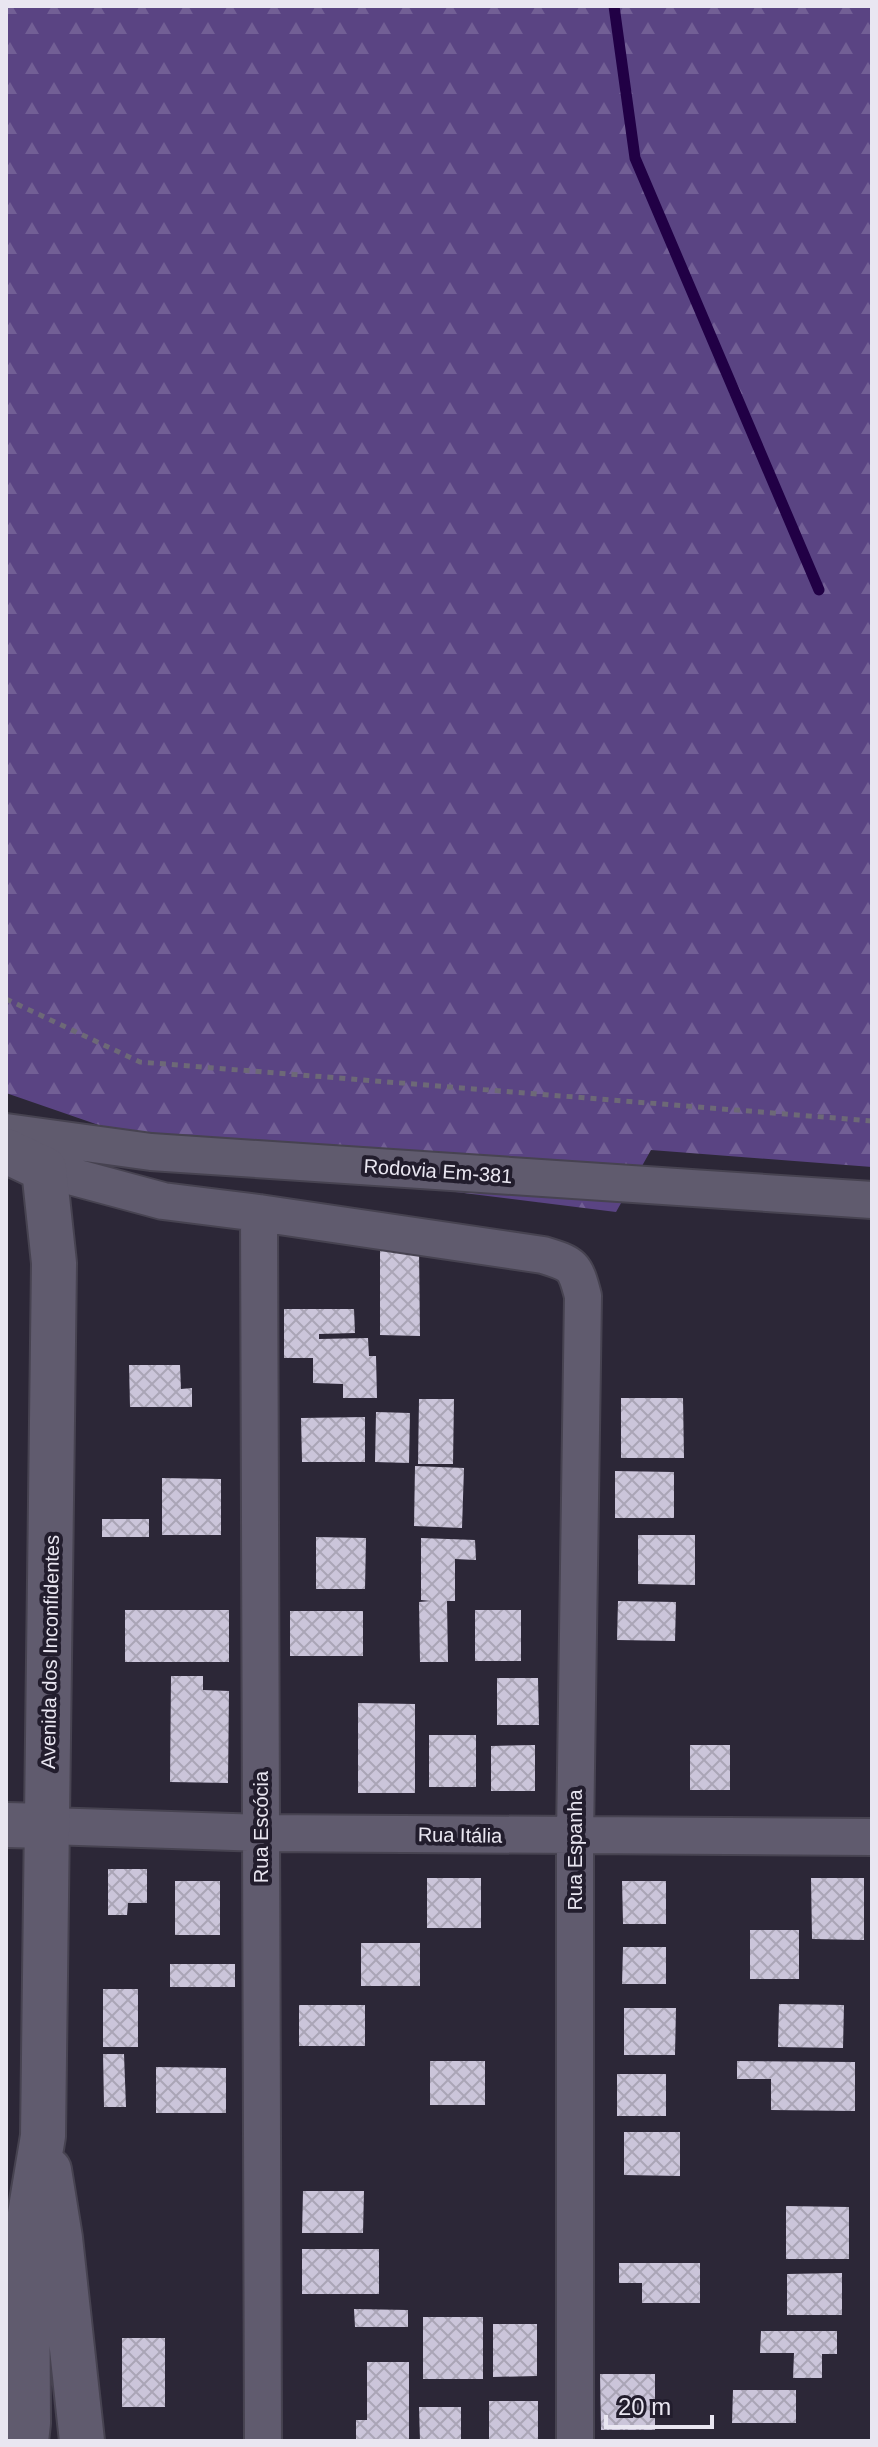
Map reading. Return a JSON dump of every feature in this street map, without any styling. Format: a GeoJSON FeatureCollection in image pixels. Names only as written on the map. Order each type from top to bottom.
{"type":"FeatureCollection","features":[{"type":"Feature","properties":{"kind":"street","name":"Rodovia Em-381"},"geometry":{"type":"LineString","coordinates":[[6,1132],[151,1152],[872,1200]]}},
{"type":"Feature","properties":{"kind":"street"},"geometry":{"type":"LineString","coordinates":[[25,1160],[163,1201],[259,1213]]}},
{"type":"Feature","properties":{"kind":"street","name":"Avenida dos Inconfidentes"},"geometry":{"type":"LineString","coordinates":[[25,1160],[54,1263],[27,1825],[43,2136],[60,2238],[82,2441]]}},
{"type":"Feature","properties":{"kind":"street","name":"Rua Espanha"},"geometry":{"type":"LineString","coordinates":[[259,1213],[543,1255],[568,1263],[578,1276],[583,1296],[575,1836],[575,2441]]}},
{"type":"Feature","properties":{"kind":"street","name":"Rua Escócia"},"geometry":{"type":"LineString","coordinates":[[259,1213],[263,2441]]}},
{"type":"Feature","properties":{"kind":"street","name":"Rua Itália"},"geometry":{"type":"LineString","coordinates":[[27,1825],[261,1833],[872,1837]]}},
{"type":"Feature","properties":{"kind":"street","name":"Avenida dos Inconfidentes"},"geometry":{"type":"LineString","coordinates":[[26,2441],[27,2232],[43,2136]]}},
{"type":"Feature","properties":{"kind":"path"},"geometry":{"type":"LineString","coordinates":[[6,999],[140,1062],[872,1121]]}},
{"type":"Feature","properties":{"kind":"green space"},"geometry":{"type":"Polygon","coordinates":[[[6,6],[872,6],[872,1167],[651,1150],[616,1212],[359,1180],[142,1140],[6,1093],[6,6]]]}},
{"type":"Feature","properties":{"kind":"building"},"geometry":{"type":"Polygon","coordinates":[[[380,1248],[419,1248],[420,1336],[380,1335],[380,1248]]]}},
{"type":"Feature","properties":{"kind":"building"},"geometry":{"type":"Polygon","coordinates":[[[284,1309],[354,1309],[355,1333],[319,1334],[319,1339],[368,1338],[369,1356],[376,1356],[377,1398],[343,1398],[343,1384],[313,1383],[313,1358],[284,1358],[284,1309]]]}},
{"type":"Feature","properties":{"kind":"building"},"geometry":{"type":"Polygon","coordinates":[[[129,1365],[180,1365],[181,1389],[192,1388],[192,1407],[130,1407],[129,1365]]]}},
{"type":"Feature","properties":{"kind":"building"},"geometry":{"type":"Polygon","coordinates":[[[621,1398],[683,1398],[684,1458],[621,1458],[621,1398]]]}},
{"type":"Feature","properties":{"kind":"building"},"geometry":{"type":"Polygon","coordinates":[[[419,1399],[454,1399],[453,1464],[418,1464],[419,1399]]]}},
{"type":"Feature","properties":{"kind":"building"},"geometry":{"type":"Polygon","coordinates":[[[376,1412],[410,1413],[409,1463],[375,1462],[376,1412]]]}},
{"type":"Feature","properties":{"kind":"building"},"geometry":{"type":"Polygon","coordinates":[[[365,1417],[365,1462],[302,1462],[301,1418],[365,1417]]]}},
{"type":"Feature","properties":{"kind":"building"},"geometry":{"type":"Polygon","coordinates":[[[415,1466],[464,1468],[462,1528],[414,1526],[415,1466]]]}},
{"type":"Feature","properties":{"kind":"building"},"geometry":{"type":"Polygon","coordinates":[[[615,1471],[674,1472],[674,1518],[615,1518],[615,1471]]]}},
{"type":"Feature","properties":{"kind":"building"},"geometry":{"type":"Polygon","coordinates":[[[162,1478],[221,1479],[221,1535],[162,1535],[162,1478]]]}},
{"type":"Feature","properties":{"kind":"building"},"geometry":{"type":"Polygon","coordinates":[[[102,1519],[149,1519],[149,1537],[102,1537],[102,1519]]]}},
{"type":"Feature","properties":{"kind":"building"},"geometry":{"type":"Polygon","coordinates":[[[638,1535],[695,1535],[695,1585],[638,1584],[638,1535]]]}},
{"type":"Feature","properties":{"kind":"building"},"geometry":{"type":"Polygon","coordinates":[[[316,1537],[366,1538],[365,1589],[316,1589],[316,1537]]]}},
{"type":"Feature","properties":{"kind":"building"},"geometry":{"type":"Polygon","coordinates":[[[421,1538],[475,1540],[476,1560],[455,1559],[455,1601],[447,1601],[448,1662],[420,1662],[419,1602],[431,1601],[421,1600],[421,1538]]]}},
{"type":"Feature","properties":{"kind":"building"},"geometry":{"type":"Polygon","coordinates":[[[618,1601],[676,1602],[675,1641],[617,1640],[618,1601]]]}},
{"type":"Feature","properties":{"kind":"building"},"geometry":{"type":"Polygon","coordinates":[[[125,1610],[229,1610],[229,1662],[125,1662],[125,1610]]]}},
{"type":"Feature","properties":{"kind":"building"},"geometry":{"type":"Polygon","coordinates":[[[475,1610],[521,1610],[521,1661],[475,1661],[475,1610]]]}},
{"type":"Feature","properties":{"kind":"building"},"geometry":{"type":"Polygon","coordinates":[[[290,1611],[363,1611],[363,1656],[290,1656],[290,1611]]]}},
{"type":"Feature","properties":{"kind":"building"},"geometry":{"type":"Polygon","coordinates":[[[171,1676],[203,1676],[203,1690],[229,1691],[228,1783],[170,1782],[171,1676]]]}},
{"type":"Feature","properties":{"kind":"building"},"geometry":{"type":"Polygon","coordinates":[[[497,1678],[538,1678],[539,1725],[497,1725],[497,1678]]]}},
{"type":"Feature","properties":{"kind":"building"},"geometry":{"type":"Polygon","coordinates":[[[358,1703],[415,1704],[415,1793],[358,1793],[358,1703]]]}},
{"type":"Feature","properties":{"kind":"building"},"geometry":{"type":"Polygon","coordinates":[[[429,1735],[476,1735],[476,1787],[429,1787],[429,1735]]]}},
{"type":"Feature","properties":{"kind":"building"},"geometry":{"type":"Polygon","coordinates":[[[535,1745],[535,1791],[491,1791],[491,1746],[535,1745]]]}},
{"type":"Feature","properties":{"kind":"building"},"geometry":{"type":"Polygon","coordinates":[[[690,1745],[730,1745],[730,1790],[690,1790],[690,1745]]]}},
{"type":"Feature","properties":{"kind":"building"},"geometry":{"type":"Polygon","coordinates":[[[108,1869],[147,1869],[147,1903],[128,1903],[127,1915],[108,1915],[108,1869]]]}},
{"type":"Feature","properties":{"kind":"building"},"geometry":{"type":"Polygon","coordinates":[[[427,1878],[481,1878],[481,1928],[427,1928],[427,1878]]]}},
{"type":"Feature","properties":{"kind":"building"},"geometry":{"type":"Polygon","coordinates":[[[811,1878],[864,1878],[864,1940],[812,1939],[811,1878]]]}},
{"type":"Feature","properties":{"kind":"building"},"geometry":{"type":"Polygon","coordinates":[[[175,1881],[220,1881],[220,1935],[175,1935],[175,1881]]]}},
{"type":"Feature","properties":{"kind":"building"},"geometry":{"type":"Polygon","coordinates":[[[622,1881],[666,1881],[666,1924],[623,1924],[622,1881]]]}},
{"type":"Feature","properties":{"kind":"building"},"geometry":{"type":"Polygon","coordinates":[[[750,1930],[799,1930],[799,1979],[750,1979],[750,1930]]]}},
{"type":"Feature","properties":{"kind":"building"},"geometry":{"type":"Polygon","coordinates":[[[361,1943],[420,1943],[420,1986],[361,1986],[361,1943]]]}},
{"type":"Feature","properties":{"kind":"building"},"geometry":{"type":"Polygon","coordinates":[[[623,1947],[666,1947],[666,1984],[622,1984],[623,1947]]]}},
{"type":"Feature","properties":{"kind":"building"},"geometry":{"type":"Polygon","coordinates":[[[170,1964],[235,1964],[235,1987],[170,1987],[170,1964]]]}},
{"type":"Feature","properties":{"kind":"building"},"geometry":{"type":"Polygon","coordinates":[[[103,1989],[138,1989],[138,2047],[103,2047],[103,1989]]]}},
{"type":"Feature","properties":{"kind":"building"},"geometry":{"type":"Polygon","coordinates":[[[779,2004],[844,2005],[843,2048],[778,2047],[779,2004]]]}},
{"type":"Feature","properties":{"kind":"building"},"geometry":{"type":"Polygon","coordinates":[[[299,2005],[365,2005],[365,2046],[299,2046],[299,2005]]]}},
{"type":"Feature","properties":{"kind":"building"},"geometry":{"type":"Polygon","coordinates":[[[624,2008],[676,2008],[675,2055],[624,2055],[624,2008]]]}},
{"type":"Feature","properties":{"kind":"building"},"geometry":{"type":"Polygon","coordinates":[[[103,2054],[124,2054],[126,2107],[104,2107],[103,2054]]]}},
{"type":"Feature","properties":{"kind":"building"},"geometry":{"type":"Polygon","coordinates":[[[430,2061],[485,2061],[485,2105],[430,2105],[430,2061]]]}},
{"type":"Feature","properties":{"kind":"building"},"geometry":{"type":"Polygon","coordinates":[[[737,2061],[855,2062],[855,2111],[771,2110],[771,2079],[737,2079],[737,2061]]]}},
{"type":"Feature","properties":{"kind":"building"},"geometry":{"type":"Polygon","coordinates":[[[156,2067],[226,2068],[226,2113],[156,2113],[156,2067]]]}},
{"type":"Feature","properties":{"kind":"building"},"geometry":{"type":"Polygon","coordinates":[[[617,2074],[666,2074],[666,2116],[617,2116],[617,2074]]]}},
{"type":"Feature","properties":{"kind":"building"},"geometry":{"type":"Polygon","coordinates":[[[624,2132],[680,2132],[680,2176],[624,2175],[624,2132]]]}},
{"type":"Feature","properties":{"kind":"building"},"geometry":{"type":"Polygon","coordinates":[[[303,2191],[364,2191],[363,2233],[302,2233],[303,2191]]]}},
{"type":"Feature","properties":{"kind":"building"},"geometry":{"type":"Polygon","coordinates":[[[786,2206],[849,2207],[849,2259],[786,2259],[786,2206]]]}},
{"type":"Feature","properties":{"kind":"building"},"geometry":{"type":"Polygon","coordinates":[[[302,2249],[379,2249],[379,2294],[302,2294],[302,2249]]]}},
{"type":"Feature","properties":{"kind":"building"},"geometry":{"type":"Polygon","coordinates":[[[619,2263],[700,2263],[700,2303],[642,2303],[642,2283],[619,2283],[619,2263]]]}},
{"type":"Feature","properties":{"kind":"building"},"geometry":{"type":"Polygon","coordinates":[[[842,2273],[842,2315],[787,2315],[787,2274],[842,2273]]]}},
{"type":"Feature","properties":{"kind":"building"},"geometry":{"type":"Polygon","coordinates":[[[354,2309],[408,2310],[408,2327],[355,2327],[354,2309]]]}},
{"type":"Feature","properties":{"kind":"building"},"geometry":{"type":"Polygon","coordinates":[[[423,2317],[483,2317],[483,2379],[423,2379],[423,2317]]]}},
{"type":"Feature","properties":{"kind":"building"},"geometry":{"type":"Polygon","coordinates":[[[493,2324],[537,2324],[537,2376],[493,2377],[493,2324]]]}},
{"type":"Feature","properties":{"kind":"building"},"geometry":{"type":"Polygon","coordinates":[[[761,2331],[837,2331],[837,2354],[822,2354],[822,2378],[793,2378],[794,2353],[760,2353],[761,2331]]]}},
{"type":"Feature","properties":{"kind":"building"},"geometry":{"type":"Polygon","coordinates":[[[122,2338],[165,2338],[165,2407],[122,2407],[122,2338]]]}},
{"type":"Feature","properties":{"kind":"building"},"geometry":{"type":"Polygon","coordinates":[[[367,2362],[409,2362],[409,2441],[356,2441],[356,2420],[367,2420],[367,2362]]]}},
{"type":"Feature","properties":{"kind":"building"},"geometry":{"type":"Polygon","coordinates":[[[600,2374],[655,2374],[655,2430],[601,2430],[600,2374]]]}},
{"type":"Feature","properties":{"kind":"building"},"geometry":{"type":"Polygon","coordinates":[[[733,2390],[796,2390],[796,2423],[732,2423],[733,2390]]]}},
{"type":"Feature","properties":{"kind":"building"},"geometry":{"type":"Polygon","coordinates":[[[489,2401],[538,2401],[538,2441],[489,2441],[489,2401]]]}},
{"type":"Feature","properties":{"kind":"building"},"geometry":{"type":"Polygon","coordinates":[[[419,2407],[461,2407],[461,2441],[420,2441],[419,2407]]]}},
{"type":"Feature","properties":{"kind":"waterway"},"geometry":{"type":"LineString","coordinates":[[614,6],[635,158],[819,590]]}}]}
